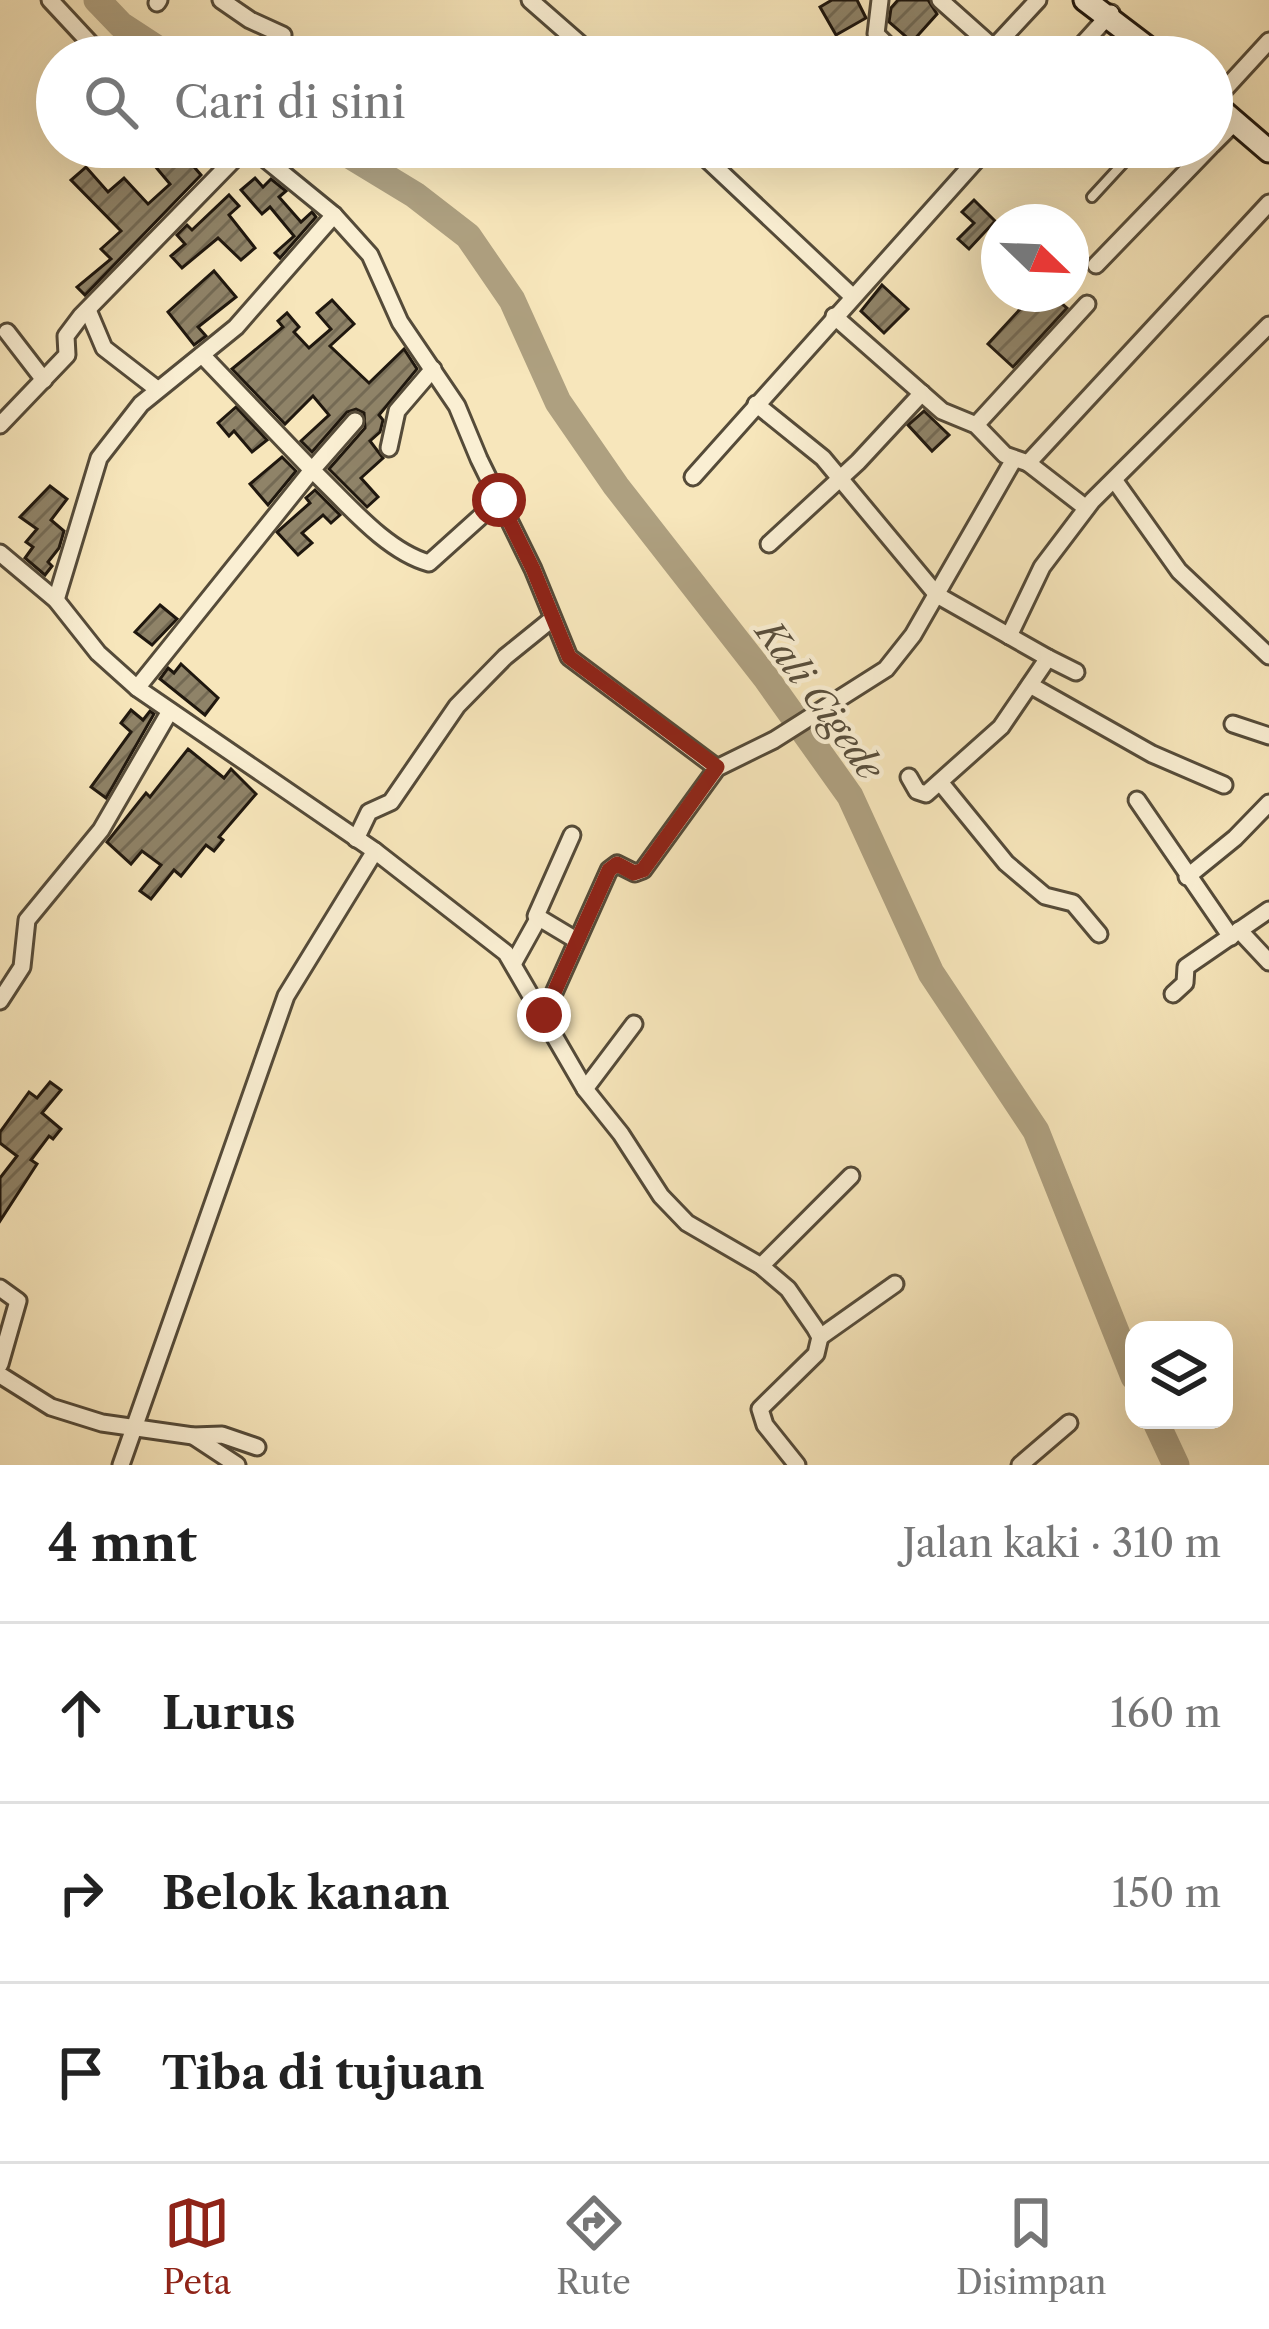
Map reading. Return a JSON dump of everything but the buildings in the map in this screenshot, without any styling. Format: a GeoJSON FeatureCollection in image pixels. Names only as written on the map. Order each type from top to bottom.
{"type":"FeatureCollection","features":[{"type":"Feature","properties":{"kind":"street"},"geometry":{"type":"LineString","coordinates":[[50,0],[83,36]]}},
{"type":"Feature","properties":{"kind":"street"},"geometry":{"type":"LineString","coordinates":[[221,0],[283,35]]}},
{"type":"Feature","properties":{"kind":"street"},"geometry":{"type":"LineString","coordinates":[[530,0],[571,36]]}},
{"type":"Feature","properties":{"kind":"street"},"geometry":{"type":"LineString","coordinates":[[878,36],[880,0]]}},
{"type":"Feature","properties":{"kind":"street"},"geometry":{"type":"LineString","coordinates":[[940,0],[973,36]]}},
{"type":"Feature","properties":{"kind":"street"},"geometry":{"type":"LineString","coordinates":[[1005,36],[1038,0]]}},
{"type":"Feature","properties":{"kind":"street"},"geometry":{"type":"LineString","coordinates":[[1085,0],[1112,14],[1137,36]]}},
{"type":"Feature","properties":{"kind":"street"},"geometry":{"type":"LineString","coordinates":[[1091,36],[1112,14]]}},
{"type":"Feature","properties":{"kind":"street"},"geometry":{"type":"LineString","coordinates":[[1233,79],[1269,40]]}},
{"type":"Feature","properties":{"kind":"street"},"geometry":{"type":"LineString","coordinates":[[1234,122],[1269,151]]}},
{"type":"Feature","properties":{"kind":"street"},"geometry":{"type":"LineString","coordinates":[[1,421],[67,355],[65,336],[225,168]]}},
{"type":"Feature","properties":{"kind":"street"},"geometry":{"type":"LineString","coordinates":[[278,168],[334,215],[370,255],[400,322],[458,406],[574,663],[717,767]]}},
{"type":"Feature","properties":{"kind":"street"},"geometry":{"type":"LineString","coordinates":[[716,168],[852,296]]}},
{"type":"Feature","properties":{"kind":"street"},"geometry":{"type":"LineString","coordinates":[[694,477],[969,168]]}},
{"type":"Feature","properties":{"kind":"street"},"geometry":{"type":"LineString","coordinates":[[1096,265],[1190,168]]}},
{"type":"Feature","properties":{"kind":"street"},"geometry":{"type":"LineString","coordinates":[[544,1015],[609,870],[617,864],[634,873],[643,870],[717,767],[774,740],[886,669],[913,635],[973,526],[1021,462],[1269,203]]}},
{"type":"Feature","properties":{"kind":"street"},"geometry":{"type":"LineString","coordinates":[[56,601],[94,466],[141,404],[236,327],[334,215]]}},
{"type":"Feature","properties":{"kind":"street"},"geometry":{"type":"LineString","coordinates":[[88,310],[104,348],[158,389]]}},
{"type":"Feature","properties":{"kind":"street"},"geometry":{"type":"LineString","coordinates":[[976,424],[1080,312]]}},
{"type":"Feature","properties":{"kind":"street"},"geometry":{"type":"LineString","coordinates":[[834,316],[942,411],[976,424],[1086,508]]}},
{"type":"Feature","properties":{"kind":"street"},"geometry":{"type":"LineString","coordinates":[[1009,636],[1042,567],[1086,508],[1269,325]]}},
{"type":"Feature","properties":{"kind":"street"},"geometry":{"type":"LineString","coordinates":[[8,332],[44,380]]}},
{"type":"Feature","properties":{"kind":"street"},"geometry":{"type":"LineString","coordinates":[[202,356],[374,529],[426,563],[499,500]]}},
{"type":"Feature","properties":{"kind":"street"},"geometry":{"type":"LineString","coordinates":[[389,448],[397,411],[433,369]]}},
{"type":"Feature","properties":{"kind":"street"},"geometry":{"type":"LineString","coordinates":[[769,544],[858,462],[922,393]]}},
{"type":"Feature","properties":{"kind":"street"},"geometry":{"type":"LineString","coordinates":[[756,404],[817,451],[937,595],[1076,672]]}},
{"type":"Feature","properties":{"kind":"street"},"geometry":{"type":"LineString","coordinates":[[137,688],[356,421]]}},
{"type":"Feature","properties":{"kind":"street"},"geometry":{"type":"LineString","coordinates":[[1115,481],[1179,571],[1269,656]]}},
{"type":"Feature","properties":{"kind":"street"},"geometry":{"type":"LineString","coordinates":[[0,553],[56,601],[76,629],[137,688],[375,851],[498,944],[584,1089],[674,1211],[788,1288],[820,1337]]}},
{"type":"Feature","properties":{"kind":"street"},"geometry":{"type":"LineString","coordinates":[[356,838],[369,812],[392,802],[463,700],[552,619]]}},
{"type":"Feature","properties":{"kind":"street"},"geometry":{"type":"LineString","coordinates":[[909,777],[922,794],[940,782],[1001,727],[1048,658]]}},
{"type":"Feature","properties":{"kind":"street"},"geometry":{"type":"LineString","coordinates":[[1030,685],[1152,754],[1224,784]]}},
{"type":"Feature","properties":{"kind":"street"},"geometry":{"type":"LineString","coordinates":[[0,1001],[22,967],[27,920],[101,830],[170,712]]}},
{"type":"Feature","properties":{"kind":"street"},"geometry":{"type":"LineString","coordinates":[[1233,724],[1269,736]]}},
{"type":"Feature","properties":{"kind":"street"},"geometry":{"type":"LineString","coordinates":[[940,782],[1006,863],[1045,896],[1073,903],[1099,934]]}},
{"type":"Feature","properties":{"kind":"street"},"geometry":{"type":"LineString","coordinates":[[1137,800],[1186,877],[1235,934],[1269,962]]}},
{"type":"Feature","properties":{"kind":"street"},"geometry":{"type":"LineString","coordinates":[[1186,877],[1269,804]]}},
{"type":"Feature","properties":{"kind":"street"},"geometry":{"type":"LineString","coordinates":[[513,964],[538,919],[572,836]]}},
{"type":"Feature","properties":{"kind":"street"},"geometry":{"type":"LineString","coordinates":[[121,1465],[286,996],[375,851]]}},
{"type":"Feature","properties":{"kind":"street"},"geometry":{"type":"LineString","coordinates":[[1173,994],[1185,983],[1186,967],[1269,910]]}},
{"type":"Feature","properties":{"kind":"street"},"geometry":{"type":"LineString","coordinates":[[538,919],[576,940]]}},
{"type":"Feature","properties":{"kind":"street"},"geometry":{"type":"LineString","coordinates":[[584,1089],[634,1024]]}},
{"type":"Feature","properties":{"kind":"street"},"geometry":{"type":"LineString","coordinates":[[760,1266],[851,1176]]}},
{"type":"Feature","properties":{"kind":"street"},"geometry":{"type":"LineString","coordinates":[[796,1465],[765,1425],[760,1409],[810,1360],[820,1337],[896,1284]]}},
{"type":"Feature","properties":{"kind":"street"},"geometry":{"type":"LineString","coordinates":[[0,1288],[18,1301],[0,1364]]}},
{"type":"Feature","properties":{"kind":"street"},"geometry":{"type":"LineString","coordinates":[[0,1375],[51,1407],[133,1428],[223,1435],[257,1447]]}},
{"type":"Feature","properties":{"kind":"street"},"geometry":{"type":"LineString","coordinates":[[1020,1465],[1069,1423]]}},
{"type":"Feature","properties":{"kind":"street"},"geometry":{"type":"LineString","coordinates":[[193,1436],[237,1465]]}},
{"type":"Feature","properties":{"kind":"lane"},"geometry":{"type":"LineString","coordinates":[[1092,197],[1119,168]]}},
{"type":"Feature","properties":{"kind":"waterway","name":"Kali Cigede"},"geometry":{"type":"LineString","coordinates":[[97,0],[138,36]]}},
{"type":"Feature","properties":{"kind":"waterway","name":"Kali Cigede"},"geometry":{"type":"LineString","coordinates":[[371,168],[468,236],[512,300],[558,402],[850,796],[931,973],[1036,1131],[1125,1354]]}},
{"type":"Feature","properties":{"kind":"waterway","name":"Kali Cigede"},"geometry":{"type":"LineString","coordinates":[[1159,1429],[1176,1465]]}},
{"type":"Feature","properties":{"kind":"route"},"geometry":{"type":"LineString","coordinates":[[499,500],[569,657],[717,767],[643,870],[634,873],[617,864],[609,870],[544,1015]]}}]}
